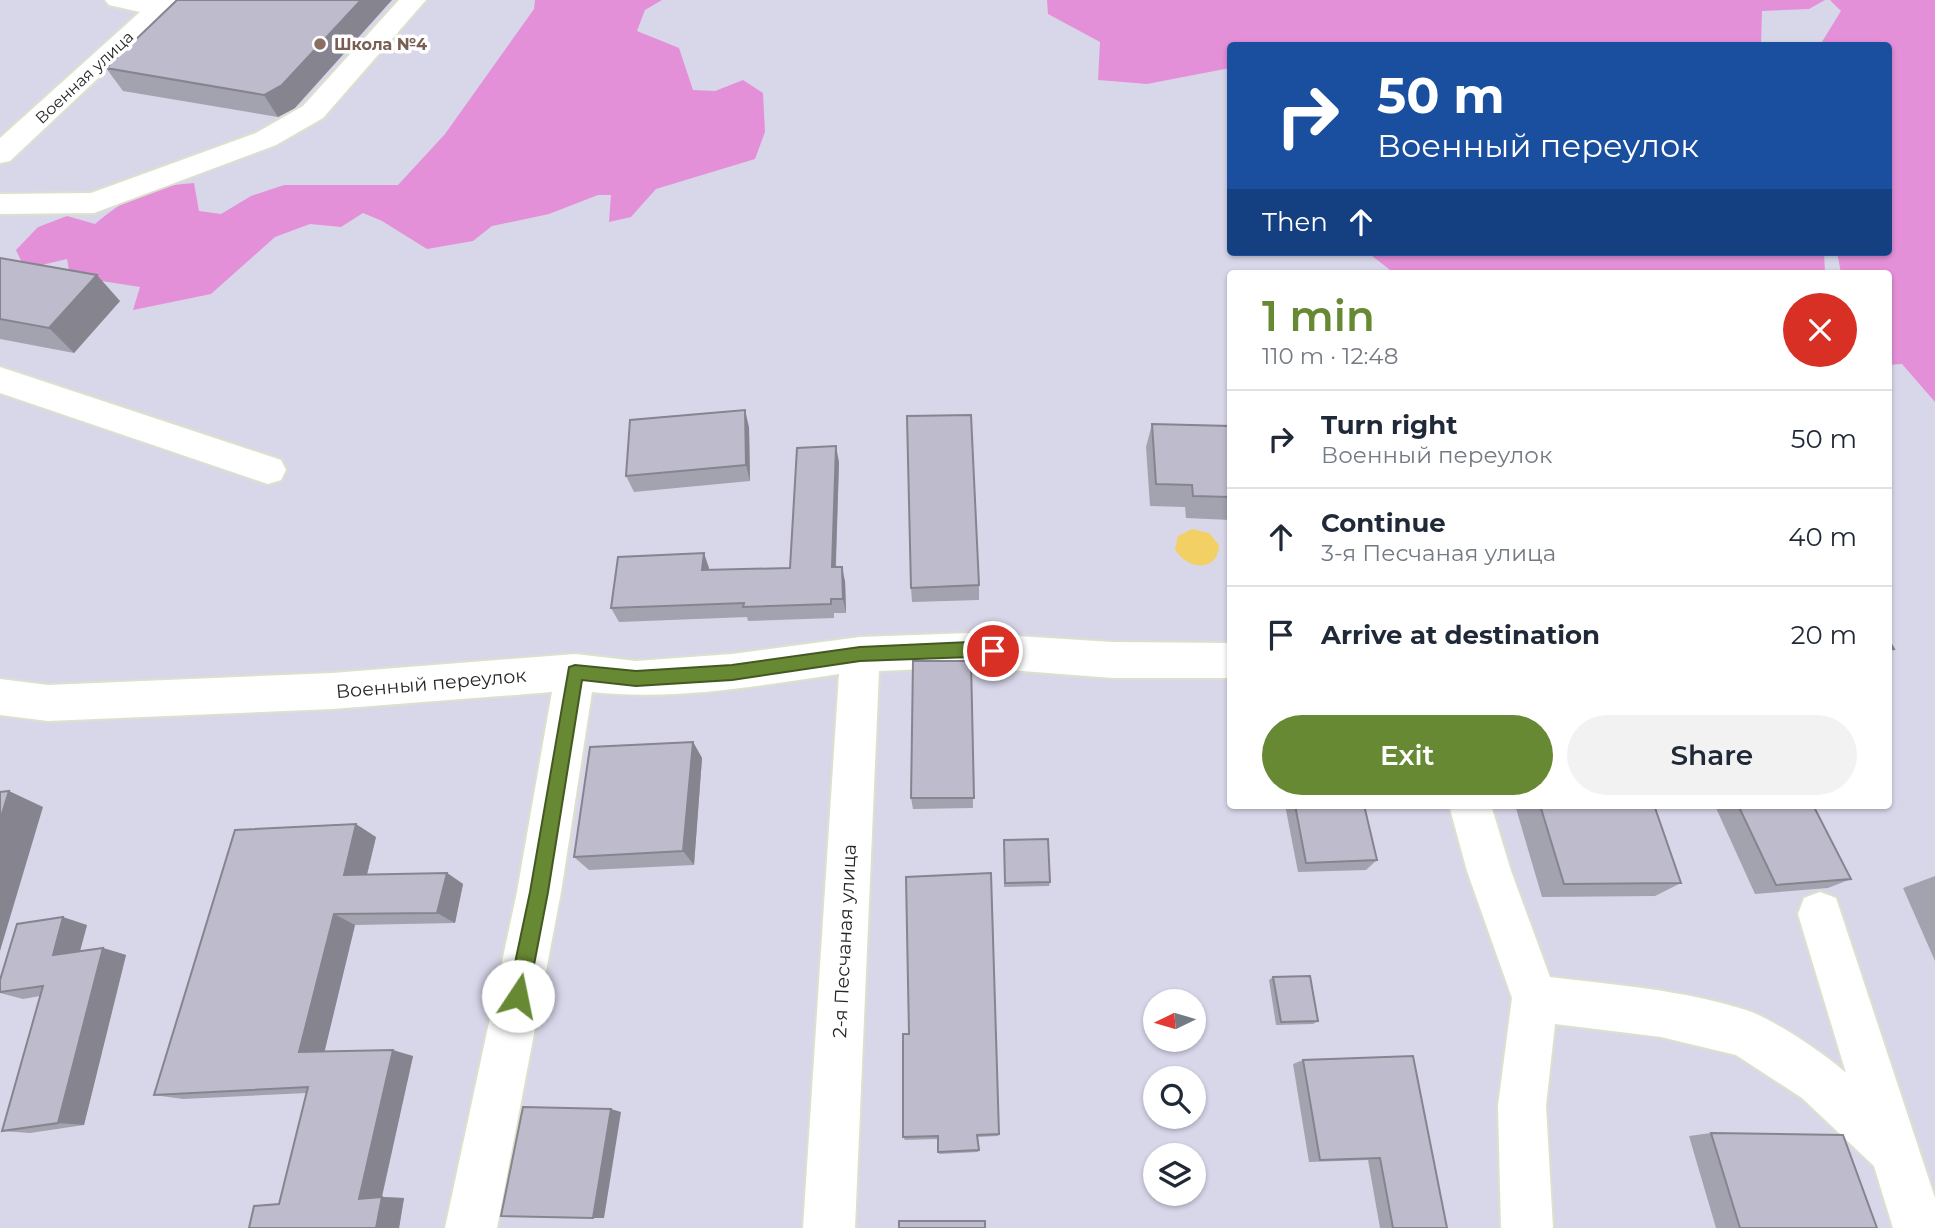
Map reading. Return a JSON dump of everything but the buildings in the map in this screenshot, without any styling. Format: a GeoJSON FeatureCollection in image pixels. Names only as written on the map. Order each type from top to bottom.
{"type":"FeatureCollection","features":[{"type":"Feature","properties":{"kind":"street"},"geometry":{"type":"LineString","coordinates":[[118,0],[164,4]]}},
{"type":"Feature","properties":{"kind":"street"},"geometry":{"type":"LineString","coordinates":[[0,204],[94,202],[266,139],[313,112],[413,0]]}},
{"type":"Feature","properties":{"kind":"street","name":"Военная улица"},"geometry":{"type":"LineString","coordinates":[[0,154],[164,4]]}},
{"type":"Feature","properties":{"kind":"street"},"geometry":{"type":"LineString","coordinates":[[0,380],[268,470]]}},
{"type":"Feature","properties":{"kind":"street","name":"Военный переулок"},"geometry":{"type":"LineString","coordinates":[[0,697],[48,703],[305,693],[575,672],[636,679],[732,672],[860,654],[970,650],[1113,660],[1227,661]]}},
{"type":"Feature","properties":{"kind":"street","name":"2-я Песчаная улица"},"geometry":{"type":"LineString","coordinates":[[829,1228],[860,654]]}},
{"type":"Feature","properties":{"kind":"street"},"geometry":{"type":"LineString","coordinates":[[471,1228],[539,892],[575,672]]}},
{"type":"Feature","properties":{"kind":"street"},"geometry":{"type":"LineString","coordinates":[[1472,809],[1489,872],[1535,998],[1522,1106],[1527,1228]]}},
{"type":"Feature","properties":{"kind":"street"},"geometry":{"type":"LineString","coordinates":[[1820,914],[1919,1228]]}},
{"type":"Feature","properties":{"kind":"street"},"geometry":{"type":"LineString","coordinates":[[1535,998],[1661,1014],[1746,1034],[1819,1080],[1894,1150]]}},
{"type":"Feature","properties":{"kind":"shaded area"},"geometry":{"type":"Polygon","coordinates":[[[535,0],[662,0],[645,10],[637,31],[679,48],[693,90],[715,91],[743,80],[763,93],[765,132],[755,159],[656,189],[631,217],[609,222],[611,195],[598,195],[549,214],[492,226],[473,241],[427,249],[382,221],[363,213],[341,227],[310,224],[275,237],[211,294],[133,310],[140,287],[70,276],[67,259],[25,269],[16,250],[38,227],[67,216],[95,224],[130,199],[164,187],[194,183],[199,211],[221,214],[251,196],[284,185],[398,185],[445,134],[534,9],[535,0]]]}},
{"type":"Feature","properties":{"kind":"shaded area"},"geometry":{"type":"Polygon","coordinates":[[[1047,0],[1825,0],[1809,9],[1762,11],[1761,42],[1227,42],[1227,69],[1147,84],[1098,80],[1100,42],[1048,14],[1047,0]]]}},
{"type":"Feature","properties":{"kind":"shaded area"},"geometry":{"type":"Polygon","coordinates":[[[1830,0],[1935,0],[1935,402],[1902,364],[1892,365],[1892,270],[1840,270],[1838,256],[1892,256],[1892,42],[1822,42],[1841,11],[1830,0]]]}},
{"type":"Feature","properties":{"kind":"shaded area"},"geometry":{"type":"Polygon","coordinates":[[[1372,256],[1824,256],[1825,270],[1390,270],[1372,256]]]}},
{"type":"Feature","properties":{"kind":"shaded area"},"geometry":{"type":"Polygon","coordinates":[[[1192,529],[1209,533],[1219,545],[1217,554],[1208,564],[1186,561],[1175,549],[1178,536],[1192,529]]]}},
{"type":"Feature","properties":{"kind":"place","name":"Школа №4"},"geometry":{"type":"Point","coordinates":[320,44]}},
{"type":"Feature","properties":{"kind":"route"},"geometry":{"type":"LineString","coordinates":[[518,996],[539,892],[575,672],[636,679],[732,672],[860,654],[993,651]]}}]}
